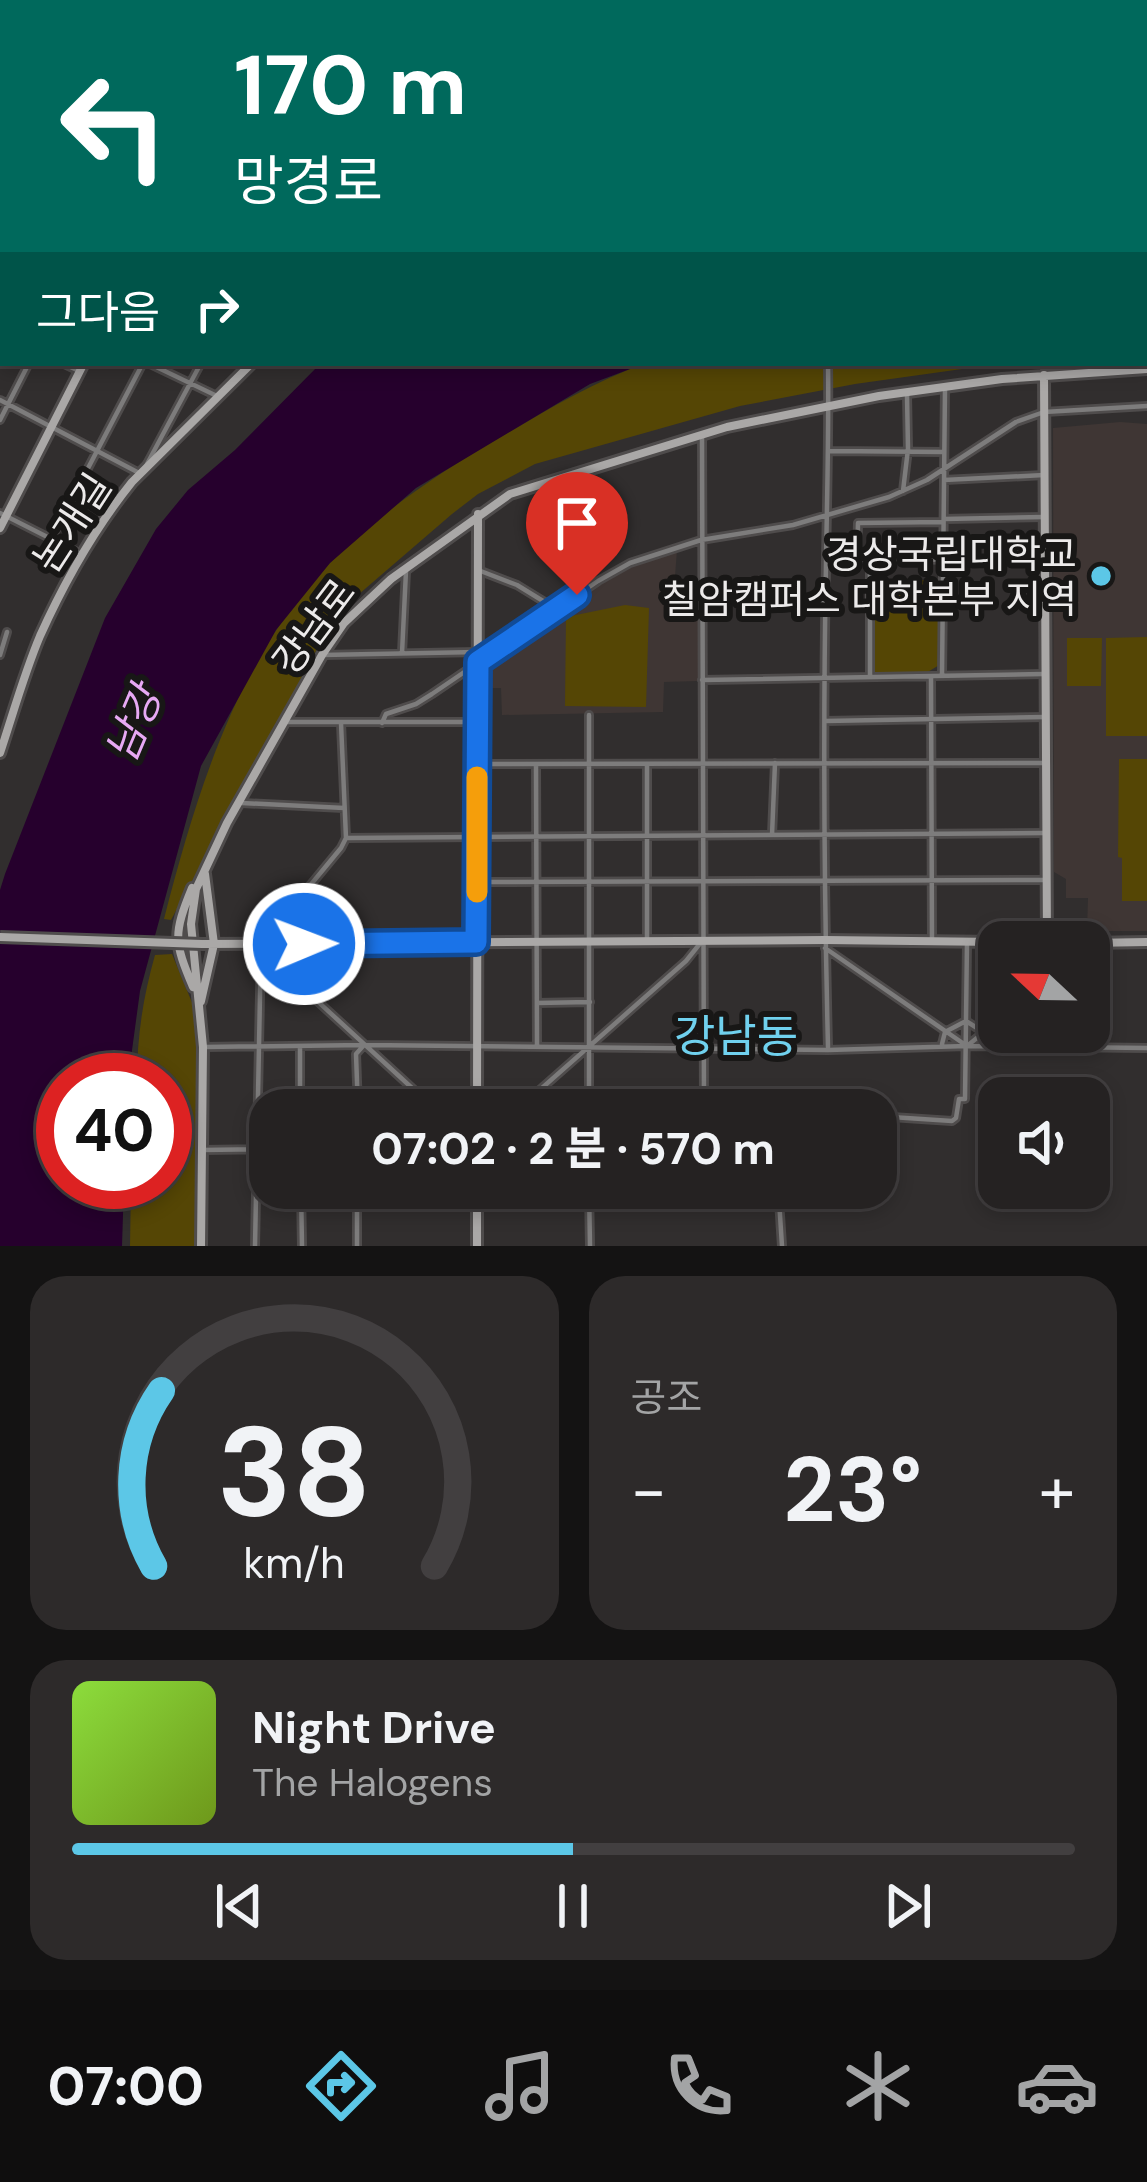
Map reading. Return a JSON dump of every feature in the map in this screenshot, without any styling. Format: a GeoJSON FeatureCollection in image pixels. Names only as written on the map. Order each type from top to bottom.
{"type":"FeatureCollection","features":[{"type":"Feature","properties":{"kind":"street"},"geometry":{"type":"LineString","coordinates":[[0,420],[27,366]]}},
{"type":"Feature","properties":{"kind":"street"},"geometry":{"type":"LineString","coordinates":[[51,539],[144,366]]}},
{"type":"Feature","properties":{"kind":"street"},"geometry":{"type":"LineString","coordinates":[[153,366],[219,397]]}},
{"type":"Feature","properties":{"kind":"street"},"geometry":{"type":"LineString","coordinates":[[0,400],[141,474],[199,366]]}},
{"type":"Feature","properties":{"kind":"street","name":"논개길"},"geometry":{"type":"LineString","coordinates":[[0,753],[40,638],[115,504],[249,366]]}},
{"type":"Feature","properties":{"kind":"street"},"geometry":{"type":"LineString","coordinates":[[828,366],[828,1049]]}},
{"type":"Feature","properties":{"kind":"street"},"geometry":{"type":"LineString","coordinates":[[0,528],[82,367]]}},
{"type":"Feature","properties":{"kind":"street","name":"강남로"},"geometry":{"type":"LineString","coordinates":[[200,1004],[178,950],[178,920],[238,803],[344,623],[407,566],[478,514],[523,489],[754,420],[945,387],[1147,369]]}},
{"type":"Feature","properties":{"kind":"street"},"geometry":{"type":"LineString","coordinates":[[1044,375],[1047,921]]}},
{"type":"Feature","properties":{"kind":"street"},"geometry":{"type":"LineString","coordinates":[[942,676],[945,387]]}},
{"type":"Feature","properties":{"kind":"street"},"geometry":{"type":"LineString","coordinates":[[903,491],[907,393]]}},
{"type":"Feature","properties":{"kind":"street"},"geometry":{"type":"LineString","coordinates":[[382,723],[386,714],[433,694],[478,657],[630,563],[701,540],[828,516],[903,491],[1016,422],[1044,412],[1147,406]]}},
{"type":"Feature","properties":{"kind":"street"},"geometry":{"type":"LineString","coordinates":[[702,434],[704,1089]]}},
{"type":"Feature","properties":{"kind":"street"},"geometry":{"type":"LineString","coordinates":[[830,451],[944,452]]}},
{"type":"Feature","properties":{"kind":"street"},"geometry":{"type":"LineString","coordinates":[[944,480],[1044,475]]}},
{"type":"Feature","properties":{"kind":"street"},"geometry":{"type":"LineString","coordinates":[[477,1089],[478,514]]}},
{"type":"Feature","properties":{"kind":"street"},"geometry":{"type":"LineString","coordinates":[[3,515],[83,555]]}},
{"type":"Feature","properties":{"kind":"street"},"geometry":{"type":"LineString","coordinates":[[857,559],[858,523],[1044,517]]}},
{"type":"Feature","properties":{"kind":"street"},"geometry":{"type":"LineString","coordinates":[[826,559],[1044,560]]}},
{"type":"Feature","properties":{"kind":"street"},"geometry":{"type":"LineString","coordinates":[[870,559],[871,677]]}},
{"type":"Feature","properties":{"kind":"street"},"geometry":{"type":"LineString","coordinates":[[401,653],[407,566]]}},
{"type":"Feature","properties":{"kind":"street"},"geometry":{"type":"LineString","coordinates":[[478,570],[517,585],[556,609]]}},
{"type":"Feature","properties":{"kind":"street"},"geometry":{"type":"LineString","coordinates":[[701,600],[826,600]]}},
{"type":"Feature","properties":{"kind":"street"},"geometry":{"type":"LineString","coordinates":[[0,655],[7,632]]}},
{"type":"Feature","properties":{"kind":"street"},"geometry":{"type":"LineString","coordinates":[[322,655],[478,657]]}},
{"type":"Feature","properties":{"kind":"street"},"geometry":{"type":"LineString","coordinates":[[701,680],[1044,674]]}},
{"type":"Feature","properties":{"kind":"street"},"geometry":{"type":"LineString","coordinates":[[931,676],[932,941]]}},
{"type":"Feature","properties":{"kind":"street"},"geometry":{"type":"LineString","coordinates":[[589,715],[589,1089]]}},
{"type":"Feature","properties":{"kind":"street"},"geometry":{"type":"LineString","coordinates":[[825,721],[1045,717]]}},
{"type":"Feature","properties":{"kind":"street"},"geometry":{"type":"LineString","coordinates":[[285,722],[478,722]]}},
{"type":"Feature","properties":{"kind":"street"},"geometry":{"type":"LineString","coordinates":[[258,1089],[261,945],[346,838],[341,723]]}},
{"type":"Feature","properties":{"kind":"street"},"geometry":{"type":"LineString","coordinates":[[477,764],[1045,763]]}},
{"type":"Feature","properties":{"kind":"street"},"geometry":{"type":"LineString","coordinates":[[536,764],[537,1047]]}},
{"type":"Feature","properties":{"kind":"street"},"geometry":{"type":"LineString","coordinates":[[647,764],[647,941]]}},
{"type":"Feature","properties":{"kind":"street"},"geometry":{"type":"LineString","coordinates":[[772,835],[775,764]]}},
{"type":"Feature","properties":{"kind":"street"},"geometry":{"type":"LineString","coordinates":[[238,803],[344,808]]}},
{"type":"Feature","properties":{"kind":"street"},"geometry":{"type":"LineString","coordinates":[[346,838],[1045,833]]}},
{"type":"Feature","properties":{"kind":"street"},"geometry":{"type":"LineString","coordinates":[[201,1246],[200,1004],[214,944],[205,866]]}},
{"type":"Feature","properties":{"kind":"street"},"geometry":{"type":"LineString","coordinates":[[477,882],[1045,880]]}},
{"type":"Feature","properties":{"kind":"street"},"geometry":{"type":"LineString","coordinates":[[0,937],[261,945],[978,942]]}},
{"type":"Feature","properties":{"kind":"street"},"geometry":{"type":"LineString","coordinates":[[543,1089],[686,961],[702,941]]}},
{"type":"Feature","properties":{"kind":"street"},"geometry":{"type":"LineString","coordinates":[[897,1119],[952,1121],[958,1099],[965,1099],[967,942]]}},
{"type":"Feature","properties":{"kind":"street"},"geometry":{"type":"LineString","coordinates":[[1110,943],[1147,942]]}},
{"type":"Feature","properties":{"kind":"street"},"geometry":{"type":"LineString","coordinates":[[825,944],[968,1046]]}},
{"type":"Feature","properties":{"kind":"street"},"geometry":{"type":"LineString","coordinates":[[261,957],[272,961],[413,1089]]}},
{"type":"Feature","properties":{"kind":"street"},"geometry":{"type":"LineString","coordinates":[[537,1003],[590,1002]]}},
{"type":"Feature","properties":{"kind":"street"},"geometry":{"type":"LineString","coordinates":[[966,1021],[978,1029]]}},
{"type":"Feature","properties":{"kind":"street"},"geometry":{"type":"LineString","coordinates":[[940,1047],[945,1032],[966,1021]]}},
{"type":"Feature","properties":{"kind":"street"},"geometry":{"type":"LineString","coordinates":[[968,1046],[978,1038]]}},
{"type":"Feature","properties":{"kind":"street"},"geometry":{"type":"LineString","coordinates":[[357,1089],[356,1054],[364,1045]]}},
{"type":"Feature","properties":{"kind":"street"},"geometry":{"type":"LineString","coordinates":[[203,1047],[978,1046]]}},
{"type":"Feature","properties":{"kind":"street"},"geometry":{"type":"LineString","coordinates":[[300,1047],[300,1089]]}},
{"type":"Feature","properties":{"kind":"street"},"geometry":{"type":"LineString","coordinates":[[1110,1048],[1147,1048]]}},
{"type":"Feature","properties":{"kind":"street"},"geometry":{"type":"LineString","coordinates":[[202,1150],[249,1150]]}},
{"type":"Feature","properties":{"kind":"street"},"geometry":{"type":"LineString","coordinates":[[255,1246],[256,1209]]}},
{"type":"Feature","properties":{"kind":"street"},"geometry":{"type":"LineString","coordinates":[[301,1209],[302,1246]]}},
{"type":"Feature","properties":{"kind":"street"},"geometry":{"type":"LineString","coordinates":[[357,1209],[357,1246]]}},
{"type":"Feature","properties":{"kind":"street"},"geometry":{"type":"LineString","coordinates":[[477,1209],[477,1246]]}},
{"type":"Feature","properties":{"kind":"street"},"geometry":{"type":"LineString","coordinates":[[589,1209],[590,1246]]}},
{"type":"Feature","properties":{"kind":"street"},"geometry":{"type":"LineString","coordinates":[[780,1209],[782,1246]]}},
{"type":"Feature","properties":{"kind":"shaded area"},"geometry":{"type":"Polygon","coordinates":[[[639,366],[984,366],[740,406],[535,464],[478,494],[344,607],[171,920],[164,919],[190,824],[224,730],[269,642],[297,601],[348,545],[388,511],[453,466],[639,366]]]}},
{"type":"Feature","properties":{"kind":"shaded area","name":"경상국립대학교 칠암캠퍼스 대학본부 지역"},"geometry":{"type":"Polygon","coordinates":[[[1147,424],[1147,931],[1110,931],[1110,921],[1087,921],[1088,898],[1066,898],[1066,879],[1054,872],[1053,428],[1147,424]]]}},
{"type":"Feature","properties":{"kind":"shaded area"},"geometry":{"type":"Polygon","coordinates":[[[677,550],[673,603],[699,606],[698,681],[664,682],[663,712],[502,715],[501,688],[488,688],[489,660],[598,586],[677,550]]]}},
{"type":"Feature","properties":{"kind":"shaded area"},"geometry":{"type":"Polygon","coordinates":[[[874,580],[940,580],[941,664],[926,673],[872,673],[874,580]]]}},
{"type":"Feature","properties":{"kind":"shaded area"},"geometry":{"type":"Polygon","coordinates":[[[625,605],[649,608],[646,707],[565,706],[566,617],[625,605]]]}},
{"type":"Feature","properties":{"kind":"shaded area"},"geometry":{"type":"Polygon","coordinates":[[[1147,637],[1147,736],[1106,736],[1106,638],[1147,637]]]}},
{"type":"Feature","properties":{"kind":"shaded area"},"geometry":{"type":"Polygon","coordinates":[[[1067,638],[1102,638],[1101,686],[1067,686],[1067,638]]]}},
{"type":"Feature","properties":{"kind":"shaded area"},"geometry":{"type":"Polygon","coordinates":[[[1119,759],[1147,759],[1147,901],[1122,901],[1119,759]]]}},
{"type":"Feature","properties":{"kind":"shaded area"},"geometry":{"type":"Polygon","coordinates":[[[172,954],[198,1017],[198,1246],[130,1246],[131,1209],[192,1209],[192,1053],[138,1053],[155,955],[172,954]]]}},
{"type":"Feature","properties":{"kind":"water","name":"남강"},"geometry":{"type":"Polygon","coordinates":[[[318,366],[638,366],[590,384],[416,488],[330,563],[276,630],[201,766],[140,991],[132,1053],[36,1053],[36,1209],[123,1209],[122,1246],[0,1246],[0,890],[105,618],[156,529],[188,490],[318,366]]]}},
{"type":"Feature","properties":{"kind":"slow traffic"},"geometry":{"type":"LineString","coordinates":[[477,777],[477,892]]}},
{"type":"Feature","properties":{"kind":"place","name":"경상국립대학교 칠암캠퍼스 대학본부 지역"},"geometry":{"type":"Point","coordinates":[1101,576]}},
{"type":"Feature","properties":{"kind":"district","name":"강남동"},"geometry":{"type":"Point","coordinates":[736,1036]}},
{"type":"Feature","properties":{"kind":"route"},"geometry":{"type":"LineString","coordinates":[[304,944],[476,942],[478,662],[577,595]]}}]}
